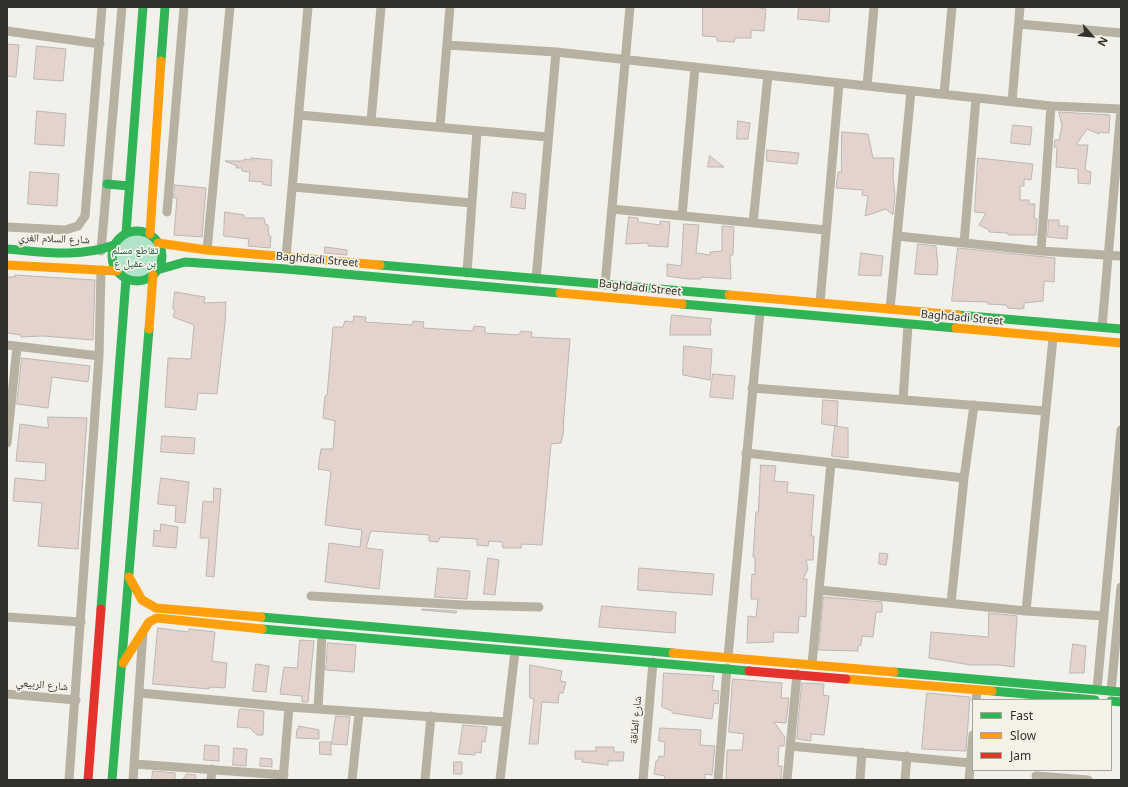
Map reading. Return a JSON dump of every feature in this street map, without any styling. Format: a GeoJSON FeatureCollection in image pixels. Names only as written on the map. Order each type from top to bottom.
{"type":"FeatureCollection","features":[{"type":"Feature","properties":{"kind":"street"},"geometry":{"type":"LineString","coordinates":[[7,226],[66,230],[78,226],[86,216],[102,7]]}},
{"type":"Feature","properties":{"kind":"street"},"geometry":{"type":"LineString","coordinates":[[69,780],[76,700],[99,356],[101,270],[104,259],[101,251],[122,7]]}},
{"type":"Feature","properties":{"kind":"street"},"geometry":{"type":"LineString","coordinates":[[126,233],[142,7]]}},
{"type":"Feature","properties":{"kind":"street"},"geometry":{"type":"LineString","coordinates":[[150,234],[165,7]]}},
{"type":"Feature","properties":{"kind":"street"},"geometry":{"type":"LineString","coordinates":[[167,212],[184,7]]}},
{"type":"Feature","properties":{"kind":"street"},"geometry":{"type":"LineString","coordinates":[[207,250],[230,7]]}},
{"type":"Feature","properties":{"kind":"street"},"geometry":{"type":"LineString","coordinates":[[286,257],[308,7]]}},
{"type":"Feature","properties":{"kind":"street"},"geometry":{"type":"LineString","coordinates":[[371,121],[381,7]]}},
{"type":"Feature","properties":{"kind":"street"},"geometry":{"type":"LineString","coordinates":[[440,127],[450,7]]}},
{"type":"Feature","properties":{"kind":"street"},"geometry":{"type":"LineString","coordinates":[[606,285],[630,7]]}},
{"type":"Feature","properties":{"kind":"street"},"geometry":{"type":"LineString","coordinates":[[867,86],[874,7]]}},
{"type":"Feature","properties":{"kind":"street"},"geometry":{"type":"LineString","coordinates":[[944,94],[952,7]]}},
{"type":"Feature","properties":{"kind":"street"},"geometry":{"type":"LineString","coordinates":[[1012,102],[1020,7]]}},
{"type":"Feature","properties":{"kind":"street"},"geometry":{"type":"LineString","coordinates":[[141,22],[146,40],[144,73],[149,82],[155,81],[161,74]]}},
{"type":"Feature","properties":{"kind":"street"},"geometry":{"type":"LineString","coordinates":[[1019,24],[1121,33]]}},
{"type":"Feature","properties":{"kind":"street"},"geometry":{"type":"LineString","coordinates":[[7,31],[100,44]]}},
{"type":"Feature","properties":{"kind":"street"},"geometry":{"type":"LineString","coordinates":[[446,45],[556,52],[1051,106],[1121,109],[1102,327]]}},
{"type":"Feature","properties":{"kind":"street"},"geometry":{"type":"LineString","coordinates":[[536,279],[556,52]]}},
{"type":"Feature","properties":{"kind":"street"},"geometry":{"type":"LineString","coordinates":[[682,216],[695,68]]}},
{"type":"Feature","properties":{"kind":"street"},"geometry":{"type":"LineString","coordinates":[[754,223],[768,76]]}},
{"type":"Feature","properties":{"kind":"street"},"geometry":{"type":"LineString","coordinates":[[820,303],[839,83]]}},
{"type":"Feature","properties":{"kind":"street"},"geometry":{"type":"LineString","coordinates":[[890,309],[911,91]]}},
{"type":"Feature","properties":{"kind":"street"},"geometry":{"type":"LineString","coordinates":[[964,243],[976,98]]}},
{"type":"Feature","properties":{"kind":"street"},"geometry":{"type":"LineString","coordinates":[[1041,251],[1051,106]]}},
{"type":"Feature","properties":{"kind":"street"},"geometry":{"type":"LineString","coordinates":[[299,115],[548,137]]}},
{"type":"Feature","properties":{"kind":"street"},"geometry":{"type":"LineString","coordinates":[[467,273],[477,130]]}},
{"type":"Feature","properties":{"kind":"street"},"geometry":{"type":"LineString","coordinates":[[107,184],[129,186]]}},
{"type":"Feature","properties":{"kind":"street"},"geometry":{"type":"LineString","coordinates":[[293,186],[472,203]]}},
{"type":"Feature","properties":{"kind":"street"},"geometry":{"type":"LineString","coordinates":[[612,209],[826,230]]}},
{"type":"Feature","properties":{"kind":"street"},"geometry":{"type":"LineString","coordinates":[[112,780],[155,273],[162,254],[158,243],[150,234],[138,230],[126,233],[117,240],[114,246],[112,259],[117,271],[126,279],[143,280],[155,273]]}},
{"type":"Feature","properties":{"kind":"street"},"geometry":{"type":"LineString","coordinates":[[897,236],[1041,251],[1121,256]]}},
{"type":"Feature","properties":{"kind":"street","name":"Baghdadi Street"},"geometry":{"type":"LineString","coordinates":[[158,243],[207,250],[386,266],[1121,329]]}},
{"type":"Feature","properties":{"kind":"street","name":"شارع السلام الغري"},"geometry":{"type":"LineString","coordinates":[[7,249],[72,253],[101,251],[114,246]]}},
{"type":"Feature","properties":{"kind":"street","name":"Baghdadi Street"},"geometry":{"type":"LineString","coordinates":[[155,273],[170,265],[185,262],[605,297],[1121,343]]}},
{"type":"Feature","properties":{"kind":"street"},"geometry":{"type":"LineString","coordinates":[[7,265],[117,271]]}},
{"type":"Feature","properties":{"kind":"street"},"geometry":{"type":"LineString","coordinates":[[385,278],[389,273],[389,269],[386,266]]}},
{"type":"Feature","properties":{"kind":"street"},"geometry":{"type":"LineString","coordinates":[[408,280],[404,274],[409,268]]}},
{"type":"Feature","properties":{"kind":"street"},"geometry":{"type":"LineString","coordinates":[[88,780],[126,279]]}},
{"type":"Feature","properties":{"kind":"street"},"geometry":{"type":"LineString","coordinates":[[841,319],[846,312],[842,305]]}},
{"type":"Feature","properties":{"kind":"street"},"geometry":{"type":"LineString","coordinates":[[857,320],[855,312],[860,306]]}},
{"type":"Feature","properties":{"kind":"street"},"geometry":{"type":"LineString","coordinates":[[728,657],[760,312]]}},
{"type":"Feature","properties":{"kind":"street"},"geometry":{"type":"LineString","coordinates":[[903,400],[908,325]]}},
{"type":"Feature","properties":{"kind":"street"},"geometry":{"type":"LineString","coordinates":[[1026,611],[1053,338]]}},
{"type":"Feature","properties":{"kind":"street"},"geometry":{"type":"LineString","coordinates":[[7,345],[99,356]]}},
{"type":"Feature","properties":{"kind":"street"},"geometry":{"type":"LineString","coordinates":[[7,443],[17,346]]}},
{"type":"Feature","properties":{"kind":"street"},"geometry":{"type":"LineString","coordinates":[[752,388],[1045,411]]}},
{"type":"Feature","properties":{"kind":"street"},"geometry":{"type":"LineString","coordinates":[[951,604],[964,478],[974,405]]}},
{"type":"Feature","properties":{"kind":"street"},"geometry":{"type":"LineString","coordinates":[[1097,689],[1121,430]]}},
{"type":"Feature","properties":{"kind":"street"},"geometry":{"type":"LineString","coordinates":[[746,453],[964,478]]}},
{"type":"Feature","properties":{"kind":"street"},"geometry":{"type":"LineString","coordinates":[[812,664],[831,463]]}},
{"type":"Feature","properties":{"kind":"street"},"geometry":{"type":"LineString","coordinates":[[129,577],[139,599],[150,606],[208,613],[1116,691],[1121,587]]}},
{"type":"Feature","properties":{"kind":"street"},"geometry":{"type":"LineString","coordinates":[[819,590],[1026,611],[1104,616]]}},
{"type":"Feature","properties":{"kind":"street"},"geometry":{"type":"LineString","coordinates":[[311,596],[463,605],[539,607]]}},
{"type":"Feature","properties":{"kind":"street"},"geometry":{"type":"LineString","coordinates":[[206,623],[208,613]]}},
{"type":"Feature","properties":{"kind":"street"},"geometry":{"type":"LineString","coordinates":[[7,617],[81,622]]}},
{"type":"Feature","properties":{"kind":"street"},"geometry":{"type":"LineString","coordinates":[[123,663],[149,622],[157,618],[322,636],[727,668],[977,690],[1043,698],[1069,699]]}},
{"type":"Feature","properties":{"kind":"street"},"geometry":{"type":"LineString","coordinates":[[133,780],[143,630]]}},
{"type":"Feature","properties":{"kind":"street"},"geometry":{"type":"LineString","coordinates":[[318,710],[322,636]]}},
{"type":"Feature","properties":{"kind":"street"},"geometry":{"type":"LineString","coordinates":[[500,780],[515,651]]}},
{"type":"Feature","properties":{"kind":"street","name":"شارع الطاقة"},"geometry":{"type":"LineString","coordinates":[[643,780],[653,662]]}},
{"type":"Feature","properties":{"kind":"street"},"geometry":{"type":"LineString","coordinates":[[718,780],[727,668]]}},
{"type":"Feature","properties":{"kind":"street"},"geometry":{"type":"LineString","coordinates":[[787,780],[797,674]]}},
{"type":"Feature","properties":{"kind":"street"},"geometry":{"type":"LineString","coordinates":[[932,686],[936,681],[934,675]]}},
{"type":"Feature","properties":{"kind":"street"},"geometry":{"type":"LineString","coordinates":[[947,688],[945,682],[948,676]]}},
{"type":"Feature","properties":{"kind":"street"},"geometry":{"type":"LineString","coordinates":[[976,699],[977,690]]}},
{"type":"Feature","properties":{"kind":"street"},"geometry":{"type":"LineString","coordinates":[[140,693],[318,710],[431,716],[506,722]]}},
{"type":"Feature","properties":{"kind":"street","name":"شارع الربيعي"},"geometry":{"type":"LineString","coordinates":[[7,694],[76,700]]}},
{"type":"Feature","properties":{"kind":"street"},"geometry":{"type":"LineString","coordinates":[[135,764],[212,769],[284,777],[289,707]]}},
{"type":"Feature","properties":{"kind":"street"},"geometry":{"type":"LineString","coordinates":[[352,780],[359,713]]}},
{"type":"Feature","properties":{"kind":"street"},"geometry":{"type":"LineString","coordinates":[[425,780],[431,716]]}},
{"type":"Feature","properties":{"kind":"street"},"geometry":{"type":"LineString","coordinates":[[969,780],[972,744]]}},
{"type":"Feature","properties":{"kind":"street"},"geometry":{"type":"LineString","coordinates":[[790,746],[970,763]]}},
{"type":"Feature","properties":{"kind":"street"},"geometry":{"type":"LineString","coordinates":[[860,780],[862,752]]}},
{"type":"Feature","properties":{"kind":"street"},"geometry":{"type":"LineString","coordinates":[[905,780],[907,756]]}},
{"type":"Feature","properties":{"kind":"street"},"geometry":{"type":"LineString","coordinates":[[211,780],[212,769]]}},
{"type":"Feature","properties":{"kind":"street"},"geometry":{"type":"LineString","coordinates":[[1036,775],[1088,780]]}},
{"type":"Feature","properties":{"kind":"green space","name":"تقاطع مسلم بن عقيل ع"},"geometry":{"type":"Polygon","coordinates":[[[131,234],[138,234],[150,240],[155,244],[158,250],[159,256],[155,269],[143,280],[124,278],[114,265],[113,252],[117,240],[131,234]]]}},
{"type":"Feature","properties":{"kind":"building"},"geometry":{"type":"Polygon","coordinates":[[[703,7],[754,7],[766,9],[764,31],[751,30],[751,38],[735,38],[734,42],[717,41],[717,37],[703,36],[703,7]]]}},
{"type":"Feature","properties":{"kind":"building"},"geometry":{"type":"Polygon","coordinates":[[[799,7],[830,7],[829,22],[798,19],[799,7]]]}},
{"type":"Feature","properties":{"kind":"building"},"geometry":{"type":"Polygon","coordinates":[[[8,44],[19,45],[16,77],[7,76],[8,44]]]}},
{"type":"Feature","properties":{"kind":"building"},"geometry":{"type":"Polygon","coordinates":[[[37,46],[66,49],[63,81],[34,79],[37,46]]]}},
{"type":"Feature","properties":{"kind":"building"},"geometry":{"type":"Polygon","coordinates":[[[37,111],[66,114],[64,146],[35,144],[37,111]]]}},
{"type":"Feature","properties":{"kind":"building"},"geometry":{"type":"Polygon","coordinates":[[[1059,112],[1110,115],[1109,133],[1099,132],[1099,134],[1087,129],[1076,145],[1088,145],[1085,170],[1091,172],[1090,184],[1078,183],[1078,169],[1056,167],[1057,148],[1054,147],[1055,140],[1059,140],[1062,126],[1059,112]]]}},
{"type":"Feature","properties":{"kind":"building"},"geometry":{"type":"Polygon","coordinates":[[[738,121],[750,123],[748,139],[737,139],[738,121]]]}},
{"type":"Feature","properties":{"kind":"building"},"geometry":{"type":"Polygon","coordinates":[[[1013,125],[1032,127],[1030,145],[1011,143],[1013,125]]]}},
{"type":"Feature","properties":{"kind":"building"},"geometry":{"type":"Polygon","coordinates":[[[842,132],[868,134],[873,158],[894,158],[893,177],[895,195],[893,215],[886,209],[865,216],[868,196],[862,195],[863,190],[836,188],[838,172],[841,172],[842,132]]]}},
{"type":"Feature","properties":{"kind":"building"},"geometry":{"type":"Polygon","coordinates":[[[767,150],[799,153],[797,164],[767,161],[767,150]]]}},
{"type":"Feature","properties":{"kind":"building"},"geometry":{"type":"Polygon","coordinates":[[[710,156],[724,167],[708,167],[710,156]]]}},
{"type":"Feature","properties":{"kind":"building"},"geometry":{"type":"Polygon","coordinates":[[[251,158],[272,160],[271,186],[262,184],[263,182],[249,181],[250,172],[242,171],[242,168],[236,168],[237,166],[225,161],[244,161],[244,159],[252,160],[251,158]]]}},
{"type":"Feature","properties":{"kind":"building"},"geometry":{"type":"Polygon","coordinates":[[[978,158],[1033,164],[1031,180],[1024,179],[1024,186],[1020,186],[1020,200],[1029,200],[1029,204],[1035,204],[1034,218],[1037,219],[1036,235],[1008,235],[1008,233],[989,232],[989,230],[979,225],[986,213],[975,212],[978,158]]]}},
{"type":"Feature","properties":{"kind":"building"},"geometry":{"type":"Polygon","coordinates":[[[30,172],[59,174],[57,206],[28,204],[30,172]]]}},
{"type":"Feature","properties":{"kind":"building"},"geometry":{"type":"Polygon","coordinates":[[[175,185],[206,188],[202,237],[174,235],[177,198],[174,198],[175,185]]]}},
{"type":"Feature","properties":{"kind":"building"},"geometry":{"type":"Polygon","coordinates":[[[513,192],[526,194],[525,209],[511,207],[513,192]]]}},
{"type":"Feature","properties":{"kind":"building"},"geometry":{"type":"Polygon","coordinates":[[[225,212],[244,215],[244,218],[264,218],[265,224],[268,225],[269,236],[271,236],[270,248],[248,246],[249,239],[224,236],[225,212]]]}},
{"type":"Feature","properties":{"kind":"building"},"geometry":{"type":"Polygon","coordinates":[[[629,217],[638,218],[638,222],[660,225],[660,221],[670,222],[668,247],[648,246],[648,243],[626,244],[629,217]]]}},
{"type":"Feature","properties":{"kind":"building"},"geometry":{"type":"Polygon","coordinates":[[[1049,220],[1059,220],[1059,226],[1068,226],[1067,239],[1048,237],[1049,220]]]}},
{"type":"Feature","properties":{"kind":"building"},"geometry":{"type":"Polygon","coordinates":[[[684,224],[699,225],[696,253],[710,255],[710,252],[722,251],[722,226],[734,227],[733,255],[730,255],[731,279],[701,277],[701,279],[688,279],[667,276],[667,264],[681,266],[684,224]]]}},
{"type":"Feature","properties":{"kind":"building"},"geometry":{"type":"Polygon","coordinates":[[[918,244],[936,246],[938,266],[937,275],[915,274],[918,244]]]}},
{"type":"Feature","properties":{"kind":"building"},"geometry":{"type":"Polygon","coordinates":[[[325,247],[347,250],[347,255],[325,253],[325,247]]]}},
{"type":"Feature","properties":{"kind":"building"},"geometry":{"type":"Polygon","coordinates":[[[958,248],[1055,258],[1054,282],[1044,281],[1043,301],[1024,303],[1024,308],[1020,309],[1008,308],[1006,305],[988,304],[988,302],[952,301],[958,248]]]}},
{"type":"Feature","properties":{"kind":"building"},"geometry":{"type":"Polygon","coordinates":[[[861,253],[883,256],[881,276],[859,275],[861,253]]]}},
{"type":"Feature","properties":{"kind":"building"},"geometry":{"type":"Polygon","coordinates":[[[15,275],[95,280],[93,340],[43,336],[21,337],[21,335],[7,333],[7,277],[15,277],[15,275]]]}},
{"type":"Feature","properties":{"kind":"building"},"geometry":{"type":"Polygon","coordinates":[[[175,292],[205,297],[204,303],[226,302],[217,394],[198,393],[196,410],[165,407],[168,358],[191,359],[194,325],[173,317],[175,310],[173,309],[175,292]]]}},
{"type":"Feature","properties":{"kind":"building"},"geometry":{"type":"Polygon","coordinates":[[[672,315],[712,319],[710,326],[711,335],[670,335],[672,315]]]}},
{"type":"Feature","properties":{"kind":"building"},"geometry":{"type":"Polygon","coordinates":[[[354,316],[366,317],[365,322],[412,325],[413,321],[424,322],[423,328],[473,331],[474,326],[485,327],[485,333],[519,335],[521,331],[532,332],[531,337],[570,339],[564,429],[561,443],[551,444],[542,545],[522,544],[521,548],[503,548],[502,542],[489,541],[488,546],[477,545],[477,539],[440,537],[438,542],[429,541],[429,535],[371,531],[366,548],[383,550],[379,589],[325,582],[329,543],[360,547],[362,530],[325,525],[331,471],[318,469],[321,449],[333,449],[335,421],[323,418],[325,396],[327,396],[333,327],[343,327],[345,321],[353,322],[354,316]]]}},
{"type":"Feature","properties":{"kind":"building"},"geometry":{"type":"Polygon","coordinates":[[[684,346],[712,349],[710,380],[683,375],[684,346]]]}},
{"type":"Feature","properties":{"kind":"building"},"geometry":{"type":"Polygon","coordinates":[[[22,358],[90,366],[88,382],[52,377],[48,408],[17,404],[22,358]]]}},
{"type":"Feature","properties":{"kind":"building"},"geometry":{"type":"Polygon","coordinates":[[[713,374],[735,376],[733,399],[710,397],[713,374]]]}},
{"type":"Feature","properties":{"kind":"building"},"geometry":{"type":"Polygon","coordinates":[[[823,400],[838,401],[837,426],[822,424],[823,400]]]}},
{"type":"Feature","properties":{"kind":"building"},"geometry":{"type":"Polygon","coordinates":[[[48,417],[87,418],[78,549],[38,546],[42,503],[13,501],[15,478],[45,481],[46,463],[16,461],[20,424],[48,428],[48,417]]]}},
{"type":"Feature","properties":{"kind":"building"},"geometry":{"type":"Polygon","coordinates":[[[835,426],[848,428],[848,458],[832,456],[835,426]]]}},
{"type":"Feature","properties":{"kind":"building"},"geometry":{"type":"Polygon","coordinates":[[[162,436],[195,438],[194,454],[161,452],[162,436]]]}},
{"type":"Feature","properties":{"kind":"building"},"geometry":{"type":"Polygon","coordinates":[[[761,465],[776,466],[774,481],[788,482],[787,492],[814,495],[811,536],[814,536],[813,560],[806,560],[808,569],[803,579],[807,579],[806,617],[799,616],[798,633],[774,632],[773,642],[747,643],[748,616],[756,617],[758,599],[751,599],[751,588],[752,574],[755,575],[755,557],[753,557],[761,465]]]}},
{"type":"Feature","properties":{"kind":"building"},"geometry":{"type":"Polygon","coordinates":[[[161,478],[189,482],[185,523],[175,522],[176,506],[158,504],[161,478]]]}},
{"type":"Feature","properties":{"kind":"building"},"geometry":{"type":"Polygon","coordinates":[[[214,488],[221,489],[214,577],[206,576],[209,538],[200,538],[203,501],[213,502],[214,488]]]}},
{"type":"Feature","properties":{"kind":"building"},"geometry":{"type":"Polygon","coordinates":[[[161,524],[178,527],[176,548],[153,546],[154,530],[160,531],[161,524]]]}},
{"type":"Feature","properties":{"kind":"building"},"geometry":{"type":"Polygon","coordinates":[[[880,553],[888,554],[886,565],[879,564],[880,553]]]}},
{"type":"Feature","properties":{"kind":"building"},"geometry":{"type":"Polygon","coordinates":[[[488,558],[499,560],[495,595],[484,594],[488,558]]]}},
{"type":"Feature","properties":{"kind":"building"},"geometry":{"type":"Polygon","coordinates":[[[438,568],[470,571],[467,599],[435,597],[438,568]]]}},
{"type":"Feature","properties":{"kind":"building"},"geometry":{"type":"Polygon","coordinates":[[[639,568],[714,574],[712,595],[638,590],[639,568]]]}},
{"type":"Feature","properties":{"kind":"building"},"geometry":{"type":"Polygon","coordinates":[[[824,597],[882,602],[882,612],[876,612],[873,637],[862,636],[861,645],[858,646],[858,651],[819,650],[824,597]]]}},
{"type":"Feature","properties":{"kind":"building"},"geometry":{"type":"Polygon","coordinates":[[[602,606],[676,612],[675,633],[599,627],[602,606]]]}},
{"type":"Feature","properties":{"kind":"building"},"geometry":{"type":"Polygon","coordinates":[[[422,609],[457,611],[456,613],[422,609]]]}},
{"type":"Feature","properties":{"kind":"building"},"geometry":{"type":"Polygon","coordinates":[[[989,613],[1017,616],[1014,667],[999,665],[971,665],[929,658],[931,632],[988,637],[989,613]]]}},
{"type":"Feature","properties":{"kind":"building"},"geometry":{"type":"Polygon","coordinates":[[[158,628],[188,632],[189,629],[215,632],[212,661],[227,663],[225,688],[209,687],[209,689],[153,684],[158,628]]]}},
{"type":"Feature","properties":{"kind":"building"},"geometry":{"type":"Polygon","coordinates":[[[300,640],[314,641],[308,702],[302,702],[302,696],[280,694],[284,667],[297,668],[300,640]]]}},
{"type":"Feature","properties":{"kind":"building"},"geometry":{"type":"Polygon","coordinates":[[[328,643],[356,645],[354,672],[326,670],[328,643]]]}},
{"type":"Feature","properties":{"kind":"building"},"geometry":{"type":"Polygon","coordinates":[[[1073,644],[1086,646],[1084,673],[1070,673],[1073,644]]]}},
{"type":"Feature","properties":{"kind":"building"},"geometry":{"type":"Polygon","coordinates":[[[256,664],[269,666],[266,692],[253,691],[256,664]]]}},
{"type":"Feature","properties":{"kind":"building"},"geometry":{"type":"Polygon","coordinates":[[[530,665],[562,671],[560,681],[566,682],[563,693],[559,693],[558,703],[542,702],[538,744],[529,744],[534,699],[530,698],[530,665]]]}},
{"type":"Feature","properties":{"kind":"building"},"geometry":{"type":"Polygon","coordinates":[[[664,673],[714,676],[712,690],[719,691],[718,704],[714,703],[712,719],[672,713],[672,711],[662,707],[664,673]]]}},
{"type":"Feature","properties":{"kind":"building"},"geometry":{"type":"Polygon","coordinates":[[[733,679],[782,683],[781,698],[789,698],[786,723],[774,722],[785,737],[784,746],[779,746],[778,766],[782,766],[781,780],[726,780],[727,750],[742,750],[744,734],[729,732],[733,679]]]}},
{"type":"Feature","properties":{"kind":"building"},"geometry":{"type":"Polygon","coordinates":[[[802,683],[824,684],[823,695],[829,696],[824,735],[811,734],[811,741],[797,739],[802,683]]]}},
{"type":"Feature","properties":{"kind":"building"},"geometry":{"type":"Polygon","coordinates":[[[927,693],[970,697],[966,751],[922,749],[927,693]]]}},
{"type":"Feature","properties":{"kind":"building"},"geometry":{"type":"Polygon","coordinates":[[[239,710],[264,711],[263,735],[257,735],[250,728],[237,727],[239,710]]]}},
{"type":"Feature","properties":{"kind":"building"},"geometry":{"type":"Polygon","coordinates":[[[336,716],[350,717],[347,745],[332,744],[336,716]]]}},
{"type":"Feature","properties":{"kind":"building"},"geometry":{"type":"Polygon","coordinates":[[[463,725],[487,727],[485,742],[482,741],[481,753],[475,752],[475,755],[459,754],[463,725]]]}},
{"type":"Feature","properties":{"kind":"building"},"geometry":{"type":"Polygon","coordinates":[[[299,726],[319,730],[319,739],[296,738],[297,729],[299,729],[299,726]]]}},
{"type":"Feature","properties":{"kind":"building"},"geometry":{"type":"Polygon","coordinates":[[[660,728],[701,730],[700,745],[715,746],[712,775],[705,774],[705,780],[664,780],[665,776],[654,774],[656,761],[658,761],[659,756],[664,757],[665,742],[659,741],[660,728]]]}},
{"type":"Feature","properties":{"kind":"building"},"geometry":{"type":"Polygon","coordinates":[[[320,742],[331,742],[331,755],[320,754],[320,742]]]}},
{"type":"Feature","properties":{"kind":"building"},"geometry":{"type":"Polygon","coordinates":[[[205,745],[219,746],[219,761],[204,760],[205,745]]]}},
{"type":"Feature","properties":{"kind":"building"},"geometry":{"type":"Polygon","coordinates":[[[596,747],[614,747],[614,752],[624,752],[623,761],[608,761],[608,765],[582,762],[582,759],[575,759],[575,751],[596,751],[596,747]]]}},
{"type":"Feature","properties":{"kind":"building"},"geometry":{"type":"Polygon","coordinates":[[[234,748],[247,749],[246,766],[233,765],[234,748]]]}},
{"type":"Feature","properties":{"kind":"building"},"geometry":{"type":"Polygon","coordinates":[[[261,758],[272,759],[272,767],[260,766],[261,758]]]}},
{"type":"Feature","properties":{"kind":"building"},"geometry":{"type":"Polygon","coordinates":[[[454,762],[462,762],[462,774],[454,774],[454,762]]]}},
{"type":"Feature","properties":{"kind":"building"},"geometry":{"type":"Polygon","coordinates":[[[153,771],[175,773],[175,780],[152,780],[153,771]]]}},
{"type":"Feature","properties":{"kind":"building"},"geometry":{"type":"Polygon","coordinates":[[[187,774],[196,775],[195,780],[183,780],[187,774]]]}},
{"type":"Feature","properties":{"kind":"traffic: fast"},"geometry":{"type":"LineString","coordinates":[[126,233],[143,7]]}},
{"type":"Feature","properties":{"kind":"traffic: fast"},"geometry":{"type":"LineString","coordinates":[[161,61],[165,7]]}},
{"type":"Feature","properties":{"kind":"traffic: fast"},"geometry":{"type":"LineString","coordinates":[[107,184],[129,186]]}},
{"type":"Feature","properties":{"kind":"traffic: fast"},"geometry":{"type":"LineString","coordinates":[[132,231],[142,231],[155,238],[162,251],[162,256],[162,261],[155,274],[142,281],[132,281],[123,277],[116,270],[112,261],[112,251],[116,242],[123,235],[132,231]]}},
{"type":"Feature","properties":{"kind":"traffic: fast"},"geometry":{"type":"LineString","coordinates":[[7,249],[75,253],[88,252],[114,245]]}},
{"type":"Feature","properties":{"kind":"traffic: fast"},"geometry":{"type":"LineString","coordinates":[[157,270],[185,262],[286,269],[560,293]]}},
{"type":"Feature","properties":{"kind":"traffic: fast"},"geometry":{"type":"LineString","coordinates":[[380,265],[729,295]]}},
{"type":"Feature","properties":{"kind":"traffic: fast"},"geometry":{"type":"LineString","coordinates":[[101,609],[126,279]]}},
{"type":"Feature","properties":{"kind":"traffic: fast"},"geometry":{"type":"LineString","coordinates":[[682,304],[956,328]]}},
{"type":"Feature","properties":{"kind":"traffic: fast"},"geometry":{"type":"LineString","coordinates":[[958,315],[1121,329]]}},
{"type":"Feature","properties":{"kind":"traffic: fast"},"geometry":{"type":"LineString","coordinates":[[112,780],[149,329]]}},
{"type":"Feature","properties":{"kind":"traffic: fast"},"geometry":{"type":"LineString","coordinates":[[261,617],[673,653]]}},
{"type":"Feature","properties":{"kind":"traffic: fast"},"geometry":{"type":"LineString","coordinates":[[262,629],[749,671]]}},
{"type":"Feature","properties":{"kind":"traffic: fast"},"geometry":{"type":"LineString","coordinates":[[894,672],[1121,692]]}},
{"type":"Feature","properties":{"kind":"traffic: fast"},"geometry":{"type":"LineString","coordinates":[[992,691],[1084,699]]}},
{"type":"Feature","properties":{"kind":"traffic: fast"},"geometry":{"type":"LineString","coordinates":[[1112,701],[1121,702]]}},
{"type":"Feature","properties":{"kind":"traffic: slow"},"geometry":{"type":"LineString","coordinates":[[150,234],[161,61]]}},
{"type":"Feature","properties":{"kind":"traffic: slow"},"geometry":{"type":"LineString","coordinates":[[158,243],[207,250],[380,265]]}},
{"type":"Feature","properties":{"kind":"traffic: slow"},"geometry":{"type":"LineString","coordinates":[[7,265],[117,271]]}},
{"type":"Feature","properties":{"kind":"traffic: slow"},"geometry":{"type":"LineString","coordinates":[[149,329],[153,275]]}},
{"type":"Feature","properties":{"kind":"traffic: slow"},"geometry":{"type":"LineString","coordinates":[[560,293],[682,304]]}},
{"type":"Feature","properties":{"kind":"traffic: slow"},"geometry":{"type":"LineString","coordinates":[[729,295],[958,315]]}},
{"type":"Feature","properties":{"kind":"traffic: slow"},"geometry":{"type":"LineString","coordinates":[[956,328],[1121,343]]}},
{"type":"Feature","properties":{"kind":"traffic: slow"},"geometry":{"type":"LineString","coordinates":[[129,577],[142,600],[156,608],[261,617]]}},
{"type":"Feature","properties":{"kind":"traffic: slow"},"geometry":{"type":"LineString","coordinates":[[123,663],[149,622],[157,618],[262,629]]}},
{"type":"Feature","properties":{"kind":"traffic: slow"},"geometry":{"type":"LineString","coordinates":[[673,653],[894,672]]}},
{"type":"Feature","properties":{"kind":"traffic: slow"},"geometry":{"type":"LineString","coordinates":[[846,679],[992,691]]}},
{"type":"Feature","properties":{"kind":"traffic: jam"},"geometry":{"type":"LineString","coordinates":[[88,780],[101,609]]}},
{"type":"Feature","properties":{"kind":"traffic: jam"},"geometry":{"type":"LineString","coordinates":[[749,671],[846,679]]}}]}
